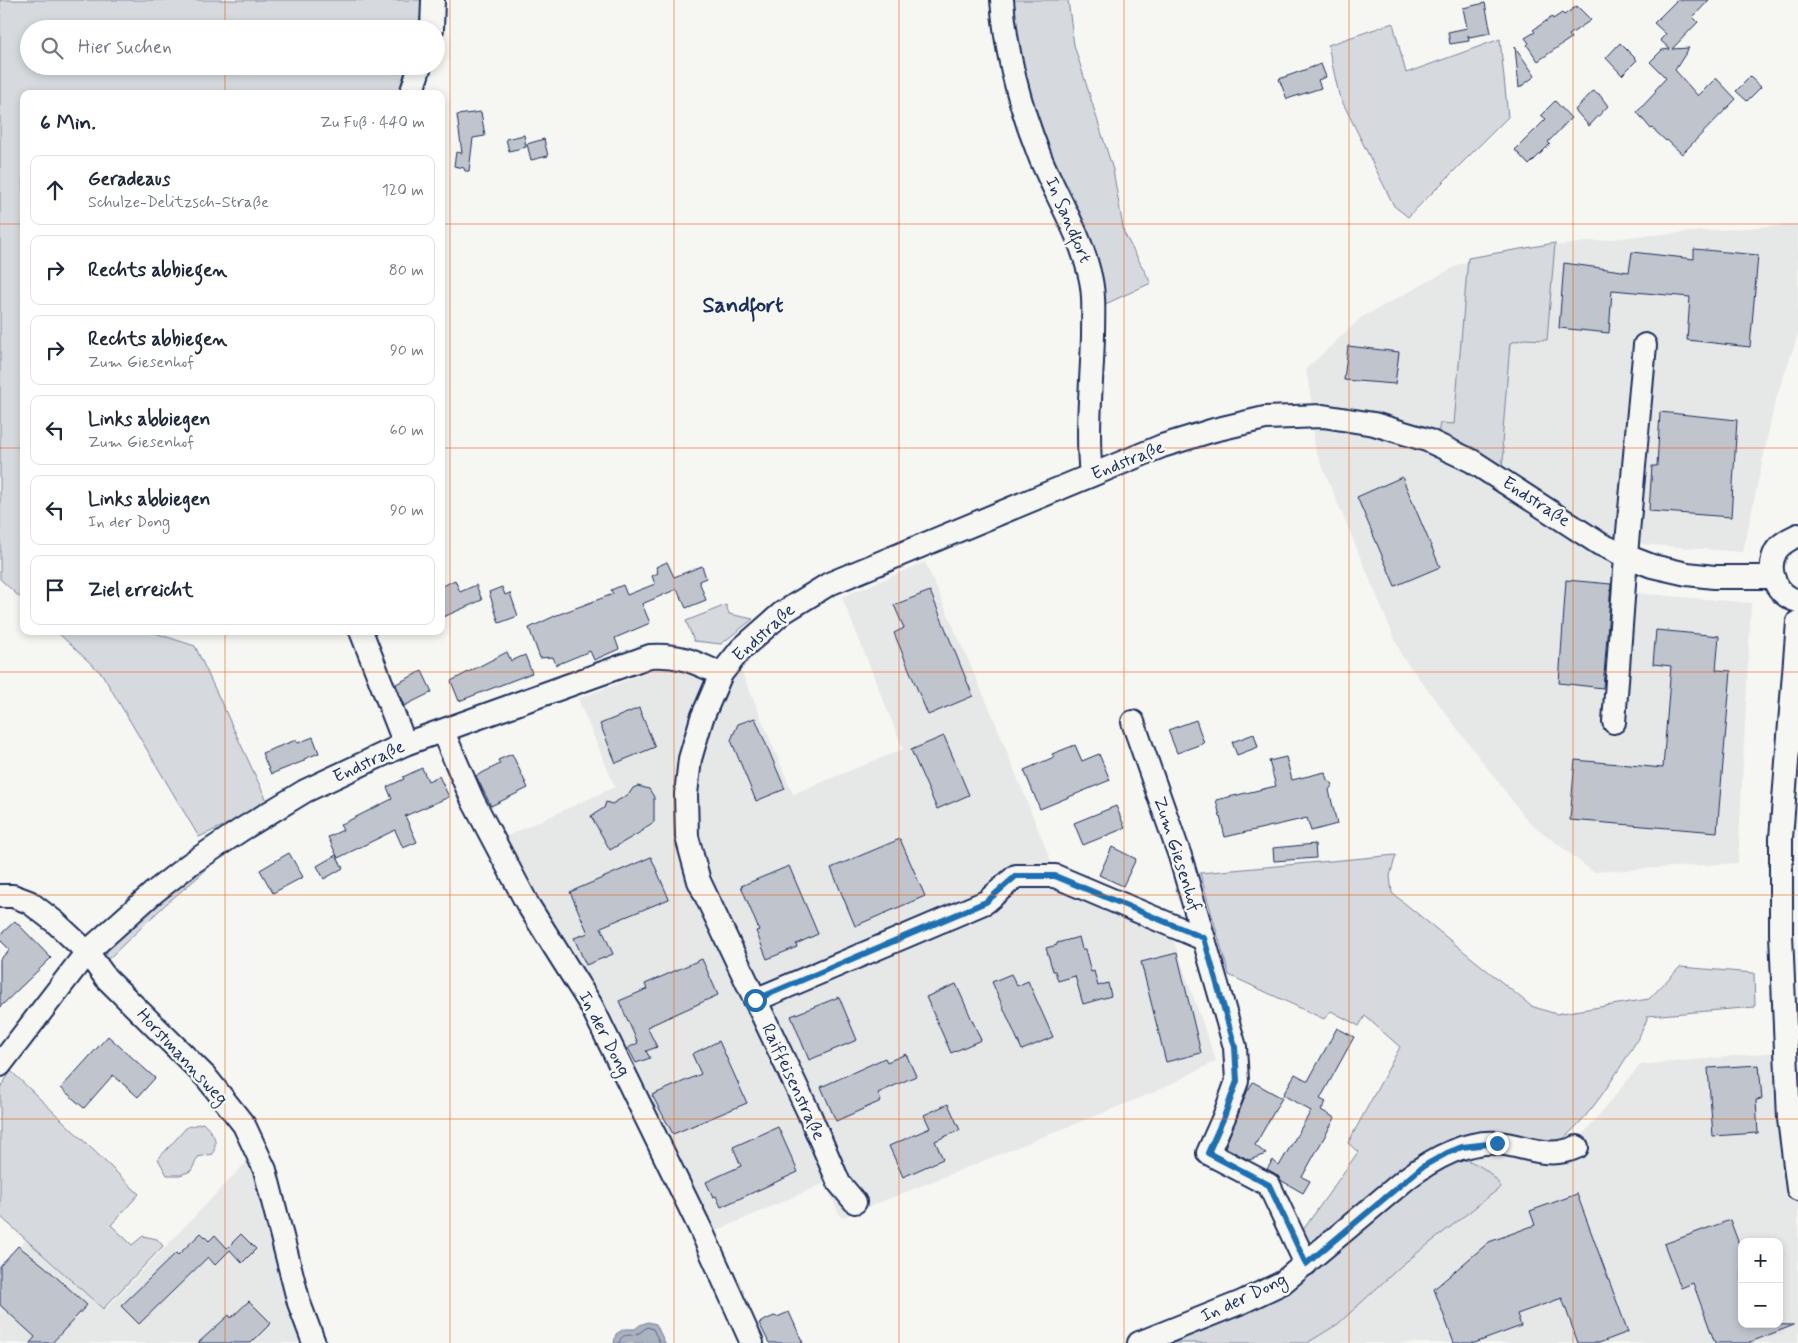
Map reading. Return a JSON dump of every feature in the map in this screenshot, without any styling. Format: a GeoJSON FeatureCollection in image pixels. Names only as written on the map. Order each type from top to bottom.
{"type":"FeatureCollection","features":[{"type":"Feature","properties":{"kind":"street"},"geometry":{"type":"LineString","coordinates":[[432,20],[433,0]]}},
{"type":"Feature","properties":{"kind":"street","name":"In Sandfort"},"geometry":{"type":"LineString","coordinates":[[1002,0],[1005,36],[1024,110],[1040,158],[1082,247],[1090,274],[1094,301],[1088,425],[1088,455],[1091,475]]}},
{"type":"Feature","properties":{"kind":"street"},"geometry":{"type":"LineString","coordinates":[[412,90],[417,75]]}},
{"type":"Feature","properties":{"kind":"street"},"geometry":{"type":"LineString","coordinates":[[1614,722],[1626,556],[1645,345]]}},
{"type":"Feature","properties":{"kind":"street","name":"Endstraße"},"geometry":{"type":"LineString","coordinates":[[0,1065],[86,952],[153,893],[190,864],[305,791],[405,744],[444,732],[650,656],[668,655],[687,659],[721,674],[741,650],[782,613],[829,584],[1162,446],[1214,430],[1265,418],[1323,416],[1374,424],[1427,440],[1472,460],[1600,544],[1652,566],[1687,574],[1714,577],[1773,577]]}},
{"type":"Feature","properties":{"kind":"street"},"geometry":{"type":"LineString","coordinates":[[1798,535],[1786,541],[1776,551],[1772,564],[1773,577],[1777,586],[1784,594],[1798,601]]}},
{"type":"Feature","properties":{"kind":"street"},"geometry":{"type":"LineString","coordinates":[[1798,622],[1781,838],[1780,934],[1789,1118],[1798,1189]]}},
{"type":"Feature","properties":{"kind":"street"},"geometry":{"type":"LineString","coordinates":[[363,635],[405,744]]}},
{"type":"Feature","properties":{"kind":"street","name":"Raiffeisenstraße"},"geometry":{"type":"LineString","coordinates":[[721,674],[702,718],[690,759],[686,794],[687,836],[699,881],[808,1111],[839,1183],[855,1202]]}},
{"type":"Feature","properties":{"kind":"street","name":"Zum Giesenhof"},"geometry":{"type":"LineString","coordinates":[[1133,722],[1180,856],[1235,1047],[1237,1081],[1208,1153],[1269,1185],[1306,1264]]}},
{"type":"Feature","properties":{"kind":"street","name":"In der Dong"},"geometry":{"type":"LineString","coordinates":[[444,732],[473,801],[528,905],[591,1005],[701,1230],[752,1343]]}},
{"type":"Feature","properties":{"kind":"street"},"geometry":{"type":"LineString","coordinates":[[755,1000],[986,902],[1016,876],[1055,876],[1204,938]]}},
{"type":"Feature","properties":{"kind":"street"},"geometry":{"type":"LineString","coordinates":[[0,896],[13,896],[29,902],[55,922],[86,952]]}},
{"type":"Feature","properties":{"kind":"street","name":"Horstmannsweg"},"geometry":{"type":"LineString","coordinates":[[86,952],[106,978],[206,1077],[244,1125],[265,1170],[299,1302],[314,1343]]}},
{"type":"Feature","properties":{"kind":"street","name":"In der Dong"},"geometry":{"type":"LineString","coordinates":[[1139,1343],[1242,1302],[1282,1283],[1406,1179],[1422,1167],[1447,1153],[1462,1147],[1497,1143],[1555,1154],[1577,1147]]}},
{"type":"Feature","properties":{"kind":"shaded area"},"geometry":{"type":"Polygon","coordinates":[[[0,0],[421,0],[422,10],[419,20],[20,20],[20,75],[405,75],[401,90],[20,90],[20,597],[0,579],[0,0]]]}},
{"type":"Feature","properties":{"kind":"shaded area"},"geometry":{"type":"Polygon","coordinates":[[[1008,0],[1068,0],[1074,45],[1113,170],[1124,233],[1151,283],[1099,307],[1041,146],[1008,0]]]}},
{"type":"Feature","properties":{"kind":"shaded area"},"geometry":{"type":"Polygon","coordinates":[[[1393,23],[1406,73],[1500,39],[1508,117],[1408,217],[1394,206],[1339,95],[1328,45],[1393,23]]]}},
{"type":"Feature","properties":{"kind":"shaded area"},"geometry":{"type":"Polygon","coordinates":[[[1798,224],[1798,334],[1775,402],[1743,552],[1638,544],[1635,593],[1751,603],[1738,863],[1593,872],[1527,820],[1402,656],[1315,449],[1311,399],[1306,369],[1361,318],[1460,264],[1552,246],[1639,236],[1798,224]]]}},
{"type":"Feature","properties":{"kind":"shaded area"},"geometry":{"type":"Polygon","coordinates":[[[1555,243],[1547,340],[1524,339],[1510,343],[1502,465],[1452,438],[1438,433],[1440,423],[1454,424],[1468,258],[1555,243]]]}},
{"type":"Feature","properties":{"kind":"shaded area"},"geometry":{"type":"Polygon","coordinates":[[[925,562],[991,712],[1052,864],[1146,909],[1163,911],[1216,1061],[1157,1091],[841,1218],[825,1183],[709,1234],[505,837],[615,787],[578,699],[663,666],[684,667],[717,683],[741,670],[793,794],[903,749],[842,597],[925,562]]]}},
{"type":"Feature","properties":{"kind":"shaded area"},"geometry":{"type":"Polygon","coordinates":[[[726,605],[729,614],[753,619],[721,644],[694,641],[686,621],[726,605]]]}},
{"type":"Feature","properties":{"kind":"shaded area"},"geometry":{"type":"Polygon","coordinates":[[[60,635],[161,635],[195,646],[269,805],[199,837],[102,674],[60,635]]]}},
{"type":"Feature","properties":{"kind":"shaded area"},"geometry":{"type":"Polygon","coordinates":[[[1396,855],[1390,876],[1392,893],[1531,1006],[1556,1014],[1649,999],[1680,967],[1754,973],[1755,1007],[1648,1016],[1636,1043],[1602,1094],[1575,1128],[1553,1147],[1469,1138],[1311,1249],[1303,1230],[1358,1152],[1348,1143],[1400,1047],[1365,1016],[1359,1026],[1331,1011],[1324,1019],[1229,975],[1200,873],[1396,855]]]}},
{"type":"Feature","properties":{"kind":"shaded area"},"geometry":{"type":"Polygon","coordinates":[[[204,869],[204,872],[167,903],[104,963],[108,948],[190,875],[193,878],[204,869]]]}},
{"type":"Feature","properties":{"kind":"shaded area"},"geometry":{"type":"Polygon","coordinates":[[[1798,1050],[1798,1343],[1145,1343],[1242,1302],[1498,1132],[1576,1143],[1640,1065],[1798,1050]]]}},
{"type":"Feature","properties":{"kind":"shaded area"},"geometry":{"type":"Polygon","coordinates":[[[11,1071],[139,1194],[111,1225],[132,1245],[143,1236],[157,1239],[163,1246],[103,1309],[0,1216],[0,1088],[11,1071]]]}},
{"type":"Feature","properties":{"kind":"shaded area"},"geometry":{"type":"Polygon","coordinates":[[[203,1123],[215,1140],[213,1154],[198,1157],[191,1171],[180,1175],[167,1175],[158,1159],[187,1127],[203,1123]]]}},
{"type":"Feature","properties":{"kind":"shaded area"},"geometry":{"type":"Polygon","coordinates":[[[256,1152],[314,1343],[0,1343],[0,1267],[26,1240],[104,1311],[256,1152]]]}},
{"type":"Feature","properties":{"kind":"shaded area"},"geometry":{"type":"Polygon","coordinates":[[[1458,1158],[1483,1168],[1493,1176],[1501,1187],[1402,1265],[1338,1324],[1307,1343],[1167,1343],[1242,1313],[1438,1166],[1458,1158]]]}},
{"type":"Feature","properties":{"kind":"water"},"geometry":{"type":"Polygon","coordinates":[[[648,1322],[656,1324],[665,1343],[614,1343],[616,1334],[624,1329],[635,1329],[648,1322]]]}},
{"type":"Feature","properties":{"kind":"building"},"geometry":{"type":"Polygon","coordinates":[[[1677,0],[1709,0],[1693,17],[1698,22],[1672,49],[1689,48],[1675,70],[1698,96],[1716,78],[1736,99],[1682,154],[1651,129],[1637,112],[1666,78],[1650,62],[1662,50],[1670,49],[1660,40],[1666,34],[1654,23],[1677,0]]]}},
{"type":"Feature","properties":{"kind":"building"},"geometry":{"type":"Polygon","coordinates":[[[1485,3],[1491,33],[1469,37],[1468,35],[1469,41],[1450,44],[1448,32],[1467,28],[1463,8],[1485,3]]]}},
{"type":"Feature","properties":{"kind":"building"},"geometry":{"type":"Polygon","coordinates":[[[1577,6],[1591,20],[1569,35],[1571,38],[1538,61],[1527,45],[1529,43],[1525,38],[1552,17],[1553,19],[1562,13],[1564,15],[1577,6]]]}},
{"type":"Feature","properties":{"kind":"building"},"geometry":{"type":"Polygon","coordinates":[[[1620,43],[1637,60],[1622,75],[1606,58],[1620,43]]]}},
{"type":"Feature","properties":{"kind":"building"},"geometry":{"type":"Polygon","coordinates":[[[1515,47],[1535,76],[1519,88],[1515,47]]]}},
{"type":"Feature","properties":{"kind":"building"},"geometry":{"type":"Polygon","coordinates":[[[1321,64],[1326,77],[1318,80],[1321,88],[1287,99],[1279,79],[1321,64]]]}},
{"type":"Feature","properties":{"kind":"building"},"geometry":{"type":"Polygon","coordinates":[[[1750,77],[1761,87],[1747,101],[1736,91],[1750,77]]]}},
{"type":"Feature","properties":{"kind":"building"},"geometry":{"type":"Polygon","coordinates":[[[1593,91],[1599,94],[1608,106],[1589,126],[1575,110],[1593,91]]]}},
{"type":"Feature","properties":{"kind":"building"},"geometry":{"type":"Polygon","coordinates":[[[1555,101],[1571,118],[1548,142],[1550,144],[1529,165],[1515,150],[1546,119],[1541,115],[1555,101]]]}},
{"type":"Feature","properties":{"kind":"building"},"geometry":{"type":"Polygon","coordinates":[[[481,112],[485,136],[473,138],[469,171],[465,171],[464,168],[454,166],[456,152],[462,153],[457,115],[481,112]]]}},
{"type":"Feature","properties":{"kind":"building"},"geometry":{"type":"Polygon","coordinates":[[[524,135],[526,147],[509,151],[506,139],[524,135]]]}},
{"type":"Feature","properties":{"kind":"building"},"geometry":{"type":"Polygon","coordinates":[[[544,139],[548,156],[531,160],[527,144],[544,139]]]}},
{"type":"Feature","properties":{"kind":"building"},"geometry":{"type":"Polygon","coordinates":[[[1694,249],[1758,255],[1750,347],[1687,340],[1690,297],[1612,290],[1609,333],[1559,328],[1564,263],[1629,272],[1632,252],[1694,259],[1694,249]]]}},
{"type":"Feature","properties":{"kind":"building"},"geometry":{"type":"Polygon","coordinates":[[[1348,346],[1399,352],[1395,384],[1344,380],[1348,346]]]}},
{"type":"Feature","properties":{"kind":"building"},"geometry":{"type":"Polygon","coordinates":[[[1660,412],[1737,420],[1731,517],[1649,511],[1652,466],[1657,466],[1660,412]]]}},
{"type":"Feature","properties":{"kind":"building"},"geometry":{"type":"Polygon","coordinates":[[[1402,477],[1440,567],[1395,586],[1357,497],[1402,477]]]}},
{"type":"Feature","properties":{"kind":"building"},"geometry":{"type":"Polygon","coordinates":[[[667,562],[674,577],[702,566],[706,578],[699,581],[706,600],[686,608],[677,589],[642,604],[650,623],[615,638],[619,649],[594,660],[590,651],[556,665],[553,657],[540,658],[529,628],[557,615],[613,594],[611,590],[623,585],[627,595],[655,584],[652,576],[658,573],[656,567],[667,562]]]}},
{"type":"Feature","properties":{"kind":"building"},"geometry":{"type":"Polygon","coordinates":[[[455,580],[460,592],[476,585],[482,600],[445,616],[445,585],[455,580]]]}},
{"type":"Feature","properties":{"kind":"building"},"geometry":{"type":"Polygon","coordinates":[[[1566,580],[1611,584],[1603,688],[1559,683],[1566,580]]]}},
{"type":"Feature","properties":{"kind":"building"},"geometry":{"type":"Polygon","coordinates":[[[502,587],[505,595],[510,593],[518,616],[499,623],[489,592],[502,587]]]}},
{"type":"Feature","properties":{"kind":"building"},"geometry":{"type":"Polygon","coordinates":[[[930,591],[973,696],[928,715],[894,633],[904,628],[894,605],[930,591]]]}},
{"type":"Feature","properties":{"kind":"building"},"geometry":{"type":"Polygon","coordinates":[[[1656,630],[1719,636],[1716,670],[1731,671],[1717,832],[1570,820],[1575,760],[1663,768],[1671,666],[1653,664],[1656,630]]]}},
{"type":"Feature","properties":{"kind":"building"},"geometry":{"type":"Polygon","coordinates":[[[507,652],[511,661],[525,655],[532,673],[459,701],[451,681],[507,652]]]}},
{"type":"Feature","properties":{"kind":"building"},"geometry":{"type":"Polygon","coordinates":[[[422,671],[432,692],[404,706],[396,684],[422,671]]]}},
{"type":"Feature","properties":{"kind":"building"},"geometry":{"type":"Polygon","coordinates":[[[639,708],[655,747],[616,763],[600,724],[639,708]]]}},
{"type":"Feature","properties":{"kind":"building"},"geometry":{"type":"Polygon","coordinates":[[[755,718],[785,789],[756,801],[731,740],[738,724],[755,718]]]}},
{"type":"Feature","properties":{"kind":"building"},"geometry":{"type":"Polygon","coordinates":[[[1196,720],[1204,743],[1177,753],[1168,730],[1196,720]]]}},
{"type":"Feature","properties":{"kind":"building"},"geometry":{"type":"Polygon","coordinates":[[[1254,734],[1258,747],[1237,755],[1232,742],[1254,734]]]}},
{"type":"Feature","properties":{"kind":"building"},"geometry":{"type":"Polygon","coordinates":[[[944,736],[969,795],[937,809],[911,750],[944,736]]]}},
{"type":"Feature","properties":{"kind":"building"},"geometry":{"type":"Polygon","coordinates":[[[313,737],[319,753],[271,774],[262,753],[296,740],[298,743],[313,737]]]}},
{"type":"Feature","properties":{"kind":"building"},"geometry":{"type":"Polygon","coordinates":[[[1075,745],[1082,761],[1099,754],[1110,780],[1040,809],[1024,770],[1054,757],[1052,754],[1075,745]]]}},
{"type":"Feature","properties":{"kind":"building"},"geometry":{"type":"Polygon","coordinates":[[[512,754],[528,788],[491,806],[476,776],[500,764],[498,760],[512,754]]]}},
{"type":"Feature","properties":{"kind":"building"},"geometry":{"type":"Polygon","coordinates":[[[1286,757],[1292,780],[1325,772],[1327,780],[1333,784],[1329,790],[1337,824],[1311,831],[1307,818],[1225,837],[1216,800],[1276,786],[1269,761],[1286,757]]]}},
{"type":"Feature","properties":{"kind":"building"},"geometry":{"type":"Polygon","coordinates":[[[422,768],[428,781],[439,776],[449,797],[405,816],[417,842],[403,848],[395,830],[338,858],[328,837],[343,830],[340,825],[392,799],[387,787],[422,768]]]}},
{"type":"Feature","properties":{"kind":"building"},"geometry":{"type":"Polygon","coordinates":[[[638,786],[649,789],[654,797],[654,822],[610,850],[591,816],[604,808],[606,802],[612,804],[638,786]]]}},
{"type":"Feature","properties":{"kind":"building"},"geometry":{"type":"Polygon","coordinates":[[[1116,806],[1125,828],[1083,845],[1074,823],[1116,806]]]}},
{"type":"Feature","properties":{"kind":"building"},"geometry":{"type":"Polygon","coordinates":[[[900,839],[925,896],[855,926],[831,868],[900,839]]]}},
{"type":"Feature","properties":{"kind":"building"},"geometry":{"type":"Polygon","coordinates":[[[1315,844],[1316,858],[1274,861],[1273,848],[1315,844]]]}},
{"type":"Feature","properties":{"kind":"building"},"geometry":{"type":"Polygon","coordinates":[[[1112,847],[1136,859],[1123,886],[1099,875],[1112,847]]]}},
{"type":"Feature","properties":{"kind":"building"},"geometry":{"type":"Polygon","coordinates":[[[289,853],[303,877],[273,893],[260,870],[289,853]]]}},
{"type":"Feature","properties":{"kind":"building"},"geometry":{"type":"Polygon","coordinates":[[[336,855],[343,868],[324,879],[317,866],[336,855]]]}},
{"type":"Feature","properties":{"kind":"building"},"geometry":{"type":"Polygon","coordinates":[[[651,857],[669,899],[601,927],[613,954],[586,965],[574,938],[588,933],[570,892],[651,857]]]}},
{"type":"Feature","properties":{"kind":"building"},"geometry":{"type":"Polygon","coordinates":[[[789,866],[818,934],[796,944],[797,947],[767,959],[756,931],[759,930],[741,886],[789,866]]]}},
{"type":"Feature","properties":{"kind":"building"},"geometry":{"type":"Polygon","coordinates":[[[15,921],[51,958],[0,1007],[0,959],[10,950],[0,940],[0,935],[15,921]]]}},
{"type":"Feature","properties":{"kind":"building"},"geometry":{"type":"Polygon","coordinates":[[[1079,937],[1082,949],[1085,949],[1091,972],[1094,971],[1098,986],[1108,983],[1111,996],[1083,1004],[1075,976],[1058,981],[1046,948],[1079,937]]]}},
{"type":"Feature","properties":{"kind":"building"},"geometry":{"type":"Polygon","coordinates":[[[1177,953],[1201,1053],[1166,1062],[1141,962],[1177,953]]]}},
{"type":"Feature","properties":{"kind":"building"},"geometry":{"type":"Polygon","coordinates":[[[702,959],[718,995],[647,1027],[657,1047],[646,1051],[650,1058],[636,1063],[628,1048],[638,1043],[619,1001],[647,989],[645,984],[702,959]]]}},
{"type":"Feature","properties":{"kind":"building"},"geometry":{"type":"Polygon","coordinates":[[[1011,974],[1017,986],[1028,981],[1053,1037],[1022,1050],[992,982],[1011,974]]]}},
{"type":"Feature","properties":{"kind":"building"},"geometry":{"type":"Polygon","coordinates":[[[956,984],[981,1040],[951,1053],[926,997],[956,984]]]}},
{"type":"Feature","properties":{"kind":"building"},"geometry":{"type":"Polygon","coordinates":[[[839,997],[857,1040],[809,1060],[791,1016],[839,997]]]}},
{"type":"Feature","properties":{"kind":"building"},"geometry":{"type":"Polygon","coordinates":[[[1337,1028],[1354,1037],[1320,1099],[1326,1102],[1321,1110],[1335,1118],[1302,1177],[1310,1181],[1303,1193],[1282,1181],[1276,1174],[1267,1169],[1273,1160],[1279,1166],[1311,1111],[1283,1095],[1295,1074],[1308,1081],[1337,1028]]]}},
{"type":"Feature","properties":{"kind":"building"},"geometry":{"type":"Polygon","coordinates":[[[108,1036],[155,1078],[138,1097],[113,1075],[84,1108],[61,1088],[108,1036]]]}},
{"type":"Feature","properties":{"kind":"building"},"geometry":{"type":"Polygon","coordinates":[[[719,1041],[747,1103],[673,1134],[652,1095],[701,1074],[692,1054],[719,1041]]]}},
{"type":"Feature","properties":{"kind":"building"},"geometry":{"type":"Polygon","coordinates":[[[906,1054],[916,1076],[878,1093],[881,1101],[836,1121],[821,1087],[885,1058],[887,1062],[906,1054]]]}},
{"type":"Feature","properties":{"kind":"building"},"geometry":{"type":"Polygon","coordinates":[[[1759,1065],[1762,1099],[1756,1100],[1758,1133],[1713,1136],[1708,1068],[1759,1065]]]}},
{"type":"Feature","properties":{"kind":"building"},"geometry":{"type":"Polygon","coordinates":[[[1253,1082],[1282,1098],[1255,1145],[1266,1154],[1249,1160],[1225,1147],[1247,1092],[1253,1082]]]}},
{"type":"Feature","properties":{"kind":"building"},"geometry":{"type":"Polygon","coordinates":[[[948,1104],[960,1130],[935,1141],[943,1159],[903,1177],[889,1146],[930,1128],[924,1115],[948,1104]]]}},
{"type":"Feature","properties":{"kind":"building"},"geometry":{"type":"Polygon","coordinates":[[[778,1127],[798,1172],[721,1207],[716,1196],[713,1197],[706,1182],[741,1166],[733,1147],[778,1127]]]}},
{"type":"Feature","properties":{"kind":"building"},"geometry":{"type":"Polygon","coordinates":[[[1577,1194],[1628,1332],[1599,1343],[1578,1343],[1562,1298],[1517,1314],[1521,1326],[1475,1343],[1454,1343],[1434,1289],[1489,1242],[1535,1225],[1530,1211],[1577,1194]]]}},
{"type":"Feature","properties":{"kind":"building"},"geometry":{"type":"Polygon","coordinates":[[[1730,1220],[1738,1241],[1738,1328],[1783,1328],[1783,1325],[1794,1325],[1748,1343],[1715,1343],[1693,1283],[1681,1288],[1664,1244],[1730,1220]]]}},
{"type":"Feature","properties":{"kind":"building"},"geometry":{"type":"Polygon","coordinates":[[[201,1233],[209,1241],[215,1235],[227,1248],[241,1234],[256,1249],[242,1263],[230,1250],[215,1265],[208,1257],[139,1324],[121,1306],[176,1253],[178,1255],[201,1233]]]}},
{"type":"Feature","properties":{"kind":"building"},"geometry":{"type":"Polygon","coordinates":[[[18,1246],[43,1265],[87,1305],[52,1343],[30,1343],[35,1337],[0,1305],[0,1266],[18,1246]]]}},
{"type":"Feature","properties":{"kind":"building"},"geometry":{"type":"Polygon","coordinates":[[[249,1301],[271,1323],[251,1343],[198,1343],[229,1315],[231,1318],[249,1301]]]}},
{"type":"Feature","properties":{"kind":"building"},"geometry":{"type":"Polygon","coordinates":[[[789,1312],[803,1343],[769,1343],[759,1323],[789,1312]]]}},
{"type":"Feature","properties":{"kind":"district","name":"Sandfort"},"geometry":{"type":"Point","coordinates":[743,306]}},
{"type":"Feature","properties":{"kind":"route"},"geometry":{"type":"LineString","coordinates":[[755,1000],[986,902],[1016,876],[1055,876],[1204,938],[1235,1047],[1237,1081],[1208,1153],[1269,1185],[1306,1264],[1422,1167],[1462,1147],[1497,1143]]}}]}
